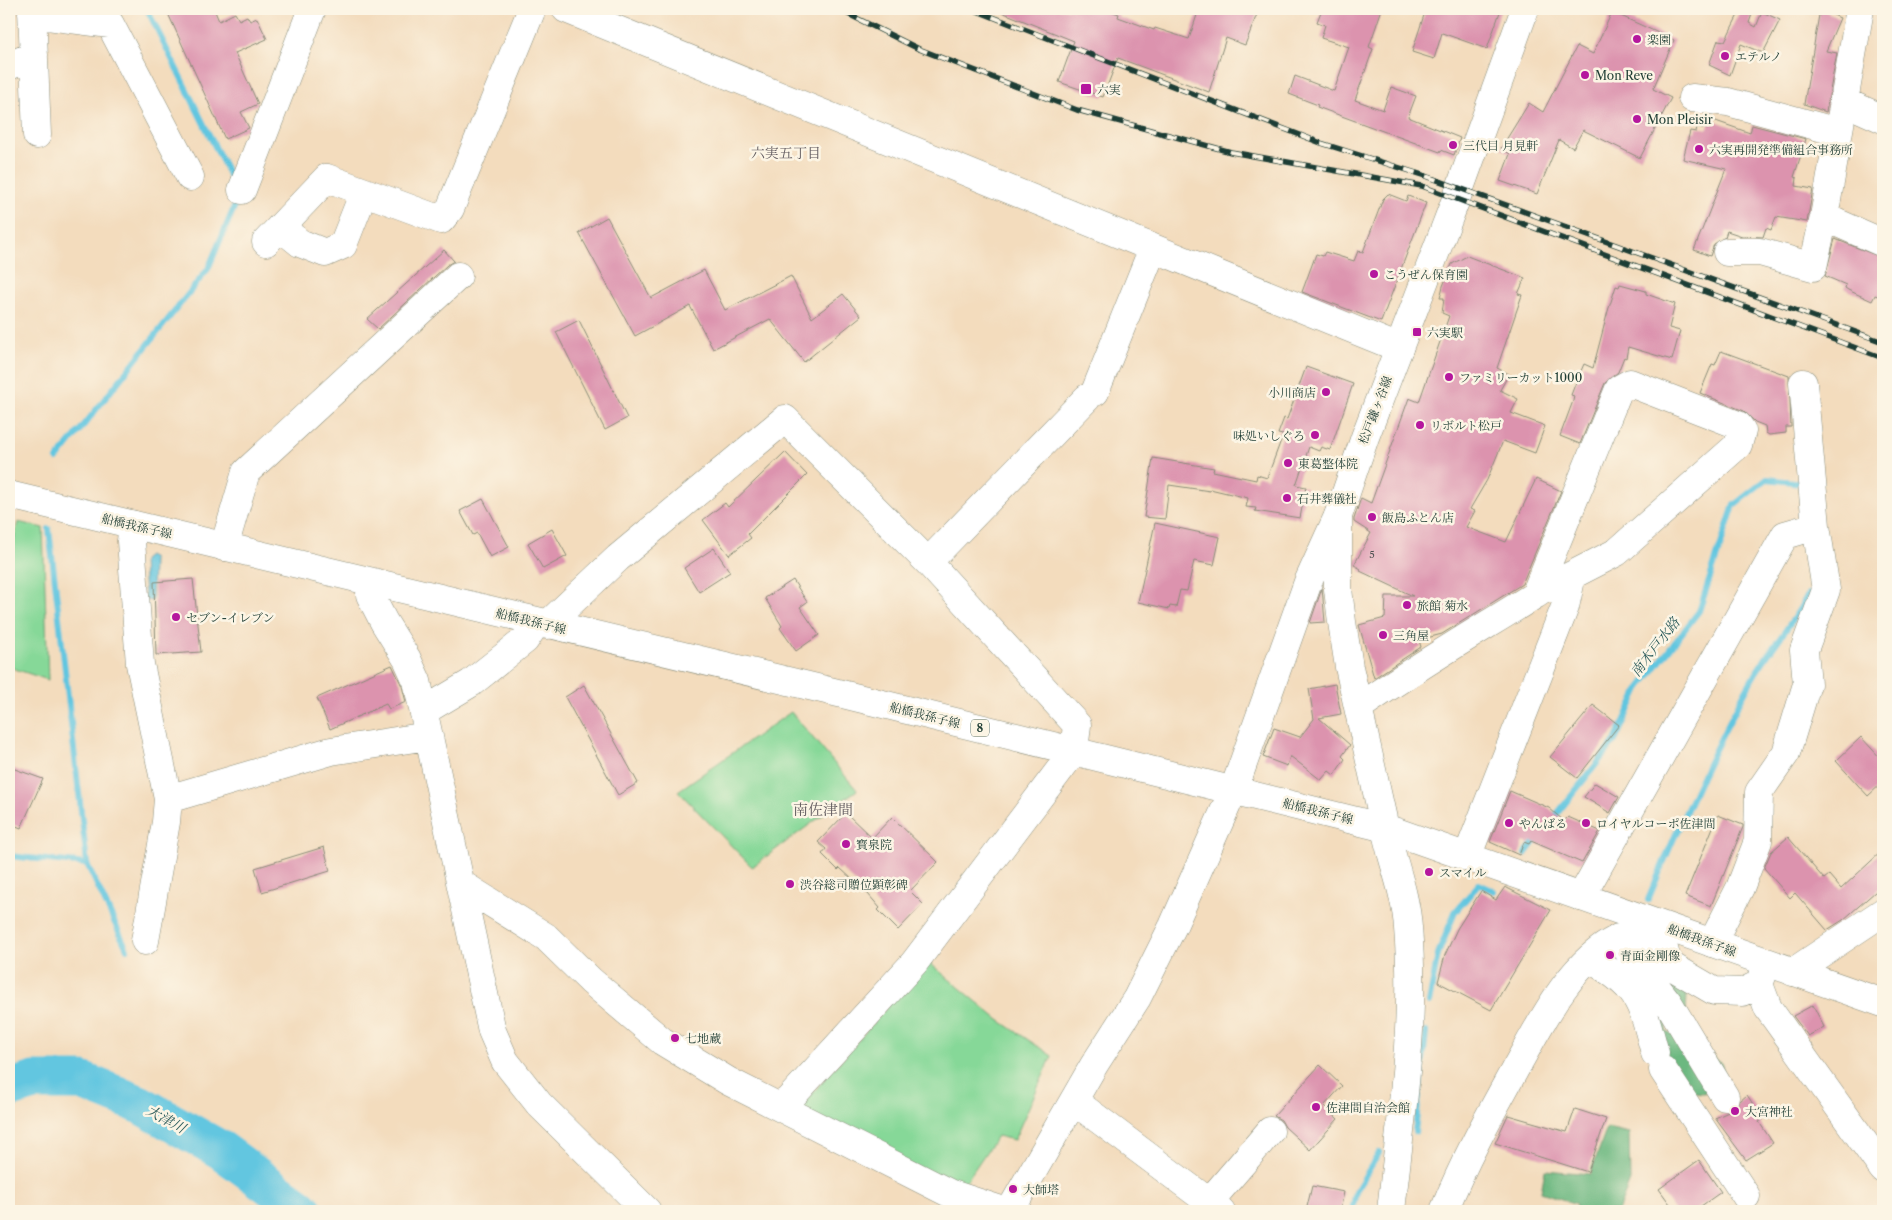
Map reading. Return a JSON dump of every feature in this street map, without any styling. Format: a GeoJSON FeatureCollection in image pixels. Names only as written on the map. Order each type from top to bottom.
{"type":"FeatureCollection","features":[{"type":"Feature","properties":{"kind":"street"},"geometry":{"type":"LineString","coordinates":[[242,190],[311,9]]}},
{"type":"Feature","properties":{"kind":"street"},"geometry":{"type":"LineString","coordinates":[[364,192],[343,245],[326,253],[273,235],[327,178],[441,220],[450,209],[532,9]]}},
{"type":"Feature","properties":{"kind":"street"},"geometry":{"type":"LineString","coordinates":[[566,9],[1399,348]]}},
{"type":"Feature","properties":{"kind":"street","name":"松戸鎌ヶ谷線"},"geometry":{"type":"LineString","coordinates":[[1391,1211],[1405,1085],[1410,999],[1408,927],[1404,900],[1392,863],[1349,667],[1338,589],[1338,516],[1365,437],[1525,9]]}},
{"type":"Feature","properties":{"kind":"street"},"geometry":{"type":"LineString","coordinates":[[1728,252],[1760,252],[1813,267],[1824,217],[1860,9]]}},
{"type":"Feature","properties":{"kind":"street"},"geometry":{"type":"LineString","coordinates":[[37,136],[32,12],[103,17],[190,177]]}},
{"type":"Feature","properties":{"kind":"street"},"geometry":{"type":"LineString","coordinates":[[9,66],[34,55]]}},
{"type":"Feature","properties":{"kind":"street"},"geometry":{"type":"LineString","coordinates":[[1692,98],[1728,102],[1838,132]]}},
{"type":"Feature","properties":{"kind":"street"},"geometry":{"type":"LineString","coordinates":[[1843,101],[1883,119]]}},
{"type":"Feature","properties":{"kind":"street"},"geometry":{"type":"LineString","coordinates":[[1824,217],[1883,243]]}},
{"type":"Feature","properties":{"kind":"street"},"geometry":{"type":"LineString","coordinates":[[928,562],[1091,395],[1153,248]]}},
{"type":"Feature","properties":{"kind":"street"},"geometry":{"type":"LineString","coordinates":[[224,546],[246,472],[458,276]]}},
{"type":"Feature","properties":{"kind":"street"},"geometry":{"type":"LineString","coordinates":[[1359,706],[1400,678],[1535,595],[1617,552],[1738,445],[1742,431],[1738,425],[1630,383],[1619,389],[1535,595]]}},
{"type":"Feature","properties":{"kind":"street"},"geometry":{"type":"LineString","coordinates":[[1712,943],[1740,888],[1758,841],[1759,792],[1786,753],[1807,684],[1804,650],[1826,590],[1816,526],[1803,383]]}},
{"type":"Feature","properties":{"kind":"street"},"geometry":{"type":"LineString","coordinates":[[168,799],[426,723],[525,640],[618,558],[785,419],[928,562],[1077,725],[1074,752],[914,963],[782,1107]]}},
{"type":"Feature","properties":{"kind":"street","name":"船橋我孫子線"},"geometry":{"type":"LineString","coordinates":[[9,495],[542,624],[834,692],[1074,752],[1234,789],[1385,828],[1712,943],[1763,973],[1794,972],[1883,1003]]}},
{"type":"Feature","properties":{"kind":"street"},"geometry":{"type":"LineString","coordinates":[[1010,1211],[1137,998],[1173,926],[1234,789],[1311,576],[1338,516]]}},
{"type":"Feature","properties":{"kind":"street"},"geometry":{"type":"LineString","coordinates":[[133,525],[132,541],[140,664],[168,799],[166,822],[145,941]]}},
{"type":"Feature","properties":{"kind":"street"},"geometry":{"type":"LineString","coordinates":[[1582,897],[1785,535],[1816,526]]}},
{"type":"Feature","properties":{"kind":"street"},"geometry":{"type":"LineString","coordinates":[[1467,857],[1565,606],[1572,575]]}},
{"type":"Feature","properties":{"kind":"street"},"geometry":{"type":"LineString","coordinates":[[372,582],[370,595],[407,659],[417,681],[492,1031],[505,1061],[539,1104],[646,1211]]}},
{"type":"Feature","properties":{"kind":"street"},"geometry":{"type":"LineString","coordinates":[[461,884],[546,938],[591,981],[662,1041],[728,1081],[949,1193],[1004,1211]]}},
{"type":"Feature","properties":{"kind":"street"},"geometry":{"type":"LineString","coordinates":[[1794,972],[1883,912]]}},
{"type":"Feature","properties":{"kind":"street"},"geometry":{"type":"LineString","coordinates":[[1618,938],[1668,1002],[1725,1097]]}},
{"type":"Feature","properties":{"kind":"street"},"geometry":{"type":"LineString","coordinates":[[1444,1211],[1476,1138],[1560,992],[1590,959],[1618,938],[1658,945],[1664,949],[1667,960],[1673,967],[1714,991],[1743,992],[1763,973]]}},
{"type":"Feature","properties":{"kind":"street"},"geometry":{"type":"LineString","coordinates":[[1590,959],[1626,982],[1643,1006],[1659,1062],[1746,1196]]}},
{"type":"Feature","properties":{"kind":"street"},"geometry":{"type":"LineString","coordinates":[[1763,973],[1768,1008],[1883,1169]]}},
{"type":"Feature","properties":{"kind":"street"},"geometry":{"type":"LineString","coordinates":[[1074,1101],[1215,1206],[1270,1131]]}},
{"type":"Feature","properties":{"kind":"green space"},"geometry":{"type":"Polygon","coordinates":[[[18,522],[43,528],[48,680],[9,667],[9,559],[18,522]]]}},
{"type":"Feature","properties":{"kind":"green space"},"geometry":{"type":"Polygon","coordinates":[[[791,712],[857,790],[752,867],[678,791],[791,712]]]}},
{"type":"Feature","properties":{"kind":"green space"},"geometry":{"type":"Polygon","coordinates":[[[1630,945],[1658,953],[1688,981],[1686,1012],[1666,1020],[1666,1032],[1701,1048],[1721,1062],[1726,1083],[1703,1093],[1686,1091],[1613,961],[1630,945]]]}},
{"type":"Feature","properties":{"kind":"green space"},"geometry":{"type":"Polygon","coordinates":[[[927,961],[999,1020],[1052,1056],[1014,1140],[997,1136],[961,1189],[797,1111],[927,961]]]}},
{"type":"Feature","properties":{"kind":"green space"},"geometry":{"type":"Polygon","coordinates":[[[1607,1128],[1629,1133],[1630,1181],[1618,1211],[1575,1211],[1576,1204],[1541,1192],[1545,1170],[1590,1174],[1607,1128]]]}},
{"type":"Feature","properties":{"kind":"water"},"geometry":{"type":"Polygon","coordinates":[[[148,556],[153,559],[152,601],[145,600],[143,560],[148,556]]]}},
{"type":"Feature","properties":{"kind":"building"},"geometry":{"type":"Polygon","coordinates":[[[166,9],[214,9],[219,21],[235,13],[239,20],[247,16],[250,21],[257,18],[267,39],[235,53],[258,104],[241,112],[249,128],[225,139],[166,9]]]}},
{"type":"Feature","properties":{"kind":"building"},"geometry":{"type":"Polygon","coordinates":[[[994,9],[1105,9],[1119,14],[1118,17],[1154,30],[1155,28],[1189,39],[1199,9],[1259,9],[1245,45],[1226,38],[1209,92],[1118,58],[1103,97],[1059,82],[1074,41],[994,9]]]}},
{"type":"Feature","properties":{"kind":"building"},"geometry":{"type":"Polygon","coordinates":[[[1322,9],[1382,9],[1369,47],[1373,49],[1355,100],[1383,110],[1391,87],[1416,96],[1408,117],[1460,138],[1454,155],[1441,150],[1440,152],[1317,107],[1318,105],[1289,94],[1295,76],[1334,91],[1349,47],[1321,38],[1325,25],[1317,22],[1322,9]]]}},
{"type":"Feature","properties":{"kind":"building"},"geometry":{"type":"Polygon","coordinates":[[[1426,9],[1501,9],[1487,49],[1442,33],[1434,59],[1412,52],[1426,9]]]}},
{"type":"Feature","properties":{"kind":"building"},"geometry":{"type":"Polygon","coordinates":[[[1741,9],[1752,14],[1749,23],[1756,27],[1762,12],[1780,20],[1763,53],[1741,44],[1730,75],[1709,65],[1718,40],[1725,41],[1741,9]]]}},
{"type":"Feature","properties":{"kind":"building"},"geometry":{"type":"Polygon","coordinates":[[[1820,9],[1840,18],[1826,51],[1837,53],[1826,112],[1804,104],[1820,9]]]}},
{"type":"Feature","properties":{"kind":"building"},"geometry":{"type":"Polygon","coordinates":[[[1612,12],[1674,40],[1653,89],[1671,98],[1640,158],[1583,130],[1573,148],[1559,140],[1537,194],[1500,181],[1510,154],[1501,148],[1529,103],[1543,112],[1577,46],[1593,54],[1612,12]]]}},
{"type":"Feature","properties":{"kind":"building"},"geometry":{"type":"Polygon","coordinates":[[[1710,119],[1750,133],[1752,125],[1806,139],[1794,177],[1797,178],[1796,186],[1813,189],[1807,222],[1776,217],[1771,230],[1766,228],[1763,237],[1742,236],[1727,231],[1725,237],[1714,244],[1710,256],[1694,250],[1726,169],[1683,159],[1690,131],[1696,132],[1697,127],[1708,129],[1710,119]]]}},
{"type":"Feature","properties":{"kind":"building"},"geometry":{"type":"Polygon","coordinates":[[[1388,194],[1406,201],[1408,196],[1426,203],[1381,322],[1302,292],[1316,254],[1323,256],[1325,252],[1354,261],[1358,251],[1363,252],[1383,199],[1388,194]]]}},
{"type":"Feature","properties":{"kind":"building"},"geometry":{"type":"Polygon","coordinates":[[[607,217],[651,298],[704,270],[725,310],[791,276],[812,318],[843,294],[861,316],[804,362],[770,319],[713,349],[690,306],[635,336],[579,233],[607,217]]]}},
{"type":"Feature","properties":{"kind":"building"},"geometry":{"type":"Polygon","coordinates":[[[1835,239],[1883,258],[1883,298],[1875,295],[1872,301],[1848,290],[1845,288],[1846,285],[1825,276],[1835,239]]]}},
{"type":"Feature","properties":{"kind":"building"},"geometry":{"type":"Polygon","coordinates":[[[444,250],[454,261],[447,265],[378,329],[367,319],[444,250]]]}},
{"type":"Feature","properties":{"kind":"building"},"geometry":{"type":"Polygon","coordinates":[[[1467,256],[1525,278],[1518,294],[1522,295],[1497,368],[1509,374],[1500,390],[1518,399],[1511,413],[1545,426],[1535,453],[1503,441],[1487,480],[1470,509],[1475,511],[1466,527],[1506,542],[1536,479],[1561,491],[1522,584],[1442,634],[1419,640],[1421,647],[1374,678],[1359,625],[1385,618],[1386,596],[1413,596],[1360,571],[1361,569],[1354,565],[1371,533],[1354,522],[1354,519],[1361,498],[1371,503],[1409,398],[1419,402],[1449,316],[1442,313],[1444,298],[1440,298],[1443,286],[1452,264],[1467,256]]]}},
{"type":"Feature","properties":{"kind":"building"},"geometry":{"type":"Polygon","coordinates":[[[1620,284],[1646,291],[1646,294],[1675,304],[1669,328],[1680,331],[1672,360],[1628,347],[1626,358],[1624,357],[1618,372],[1605,383],[1580,444],[1560,436],[1573,401],[1574,396],[1571,395],[1584,364],[1593,368],[1616,286],[1619,287],[1620,284]]]}},
{"type":"Feature","properties":{"kind":"building"},"geometry":{"type":"Polygon","coordinates":[[[579,320],[627,418],[605,430],[556,332],[579,320]]]}},
{"type":"Feature","properties":{"kind":"building"},"geometry":{"type":"Polygon","coordinates":[[[1721,351],[1789,376],[1791,427],[1786,427],[1786,433],[1769,435],[1766,433],[1765,426],[1755,422],[1744,411],[1700,393],[1712,364],[1715,365],[1721,351]]]}},
{"type":"Feature","properties":{"kind":"building"},"geometry":{"type":"Polygon","coordinates":[[[1306,367],[1353,384],[1330,450],[1321,447],[1319,451],[1309,447],[1296,485],[1306,487],[1300,518],[1255,511],[1256,508],[1246,507],[1248,498],[1210,489],[1210,491],[1169,485],[1165,519],[1144,517],[1153,458],[1214,468],[1213,471],[1256,480],[1257,475],[1267,478],[1283,435],[1278,434],[1284,418],[1287,419],[1306,367]]]}},
{"type":"Feature","properties":{"kind":"building"},"geometry":{"type":"Polygon","coordinates":[[[785,452],[807,475],[748,534],[751,538],[729,555],[703,520],[725,503],[728,507],[785,452]]]}},
{"type":"Feature","properties":{"kind":"building"},"geometry":{"type":"Polygon","coordinates":[[[483,499],[509,547],[490,557],[477,533],[473,535],[460,511],[483,499]]]}},
{"type":"Feature","properties":{"kind":"building"},"geometry":{"type":"Polygon","coordinates":[[[1155,523],[1220,537],[1214,565],[1194,561],[1187,591],[1180,590],[1176,607],[1170,606],[1169,609],[1138,602],[1155,523]]]}},
{"type":"Feature","properties":{"kind":"building"},"geometry":{"type":"Polygon","coordinates":[[[552,529],[567,556],[543,569],[528,543],[552,529]]]}},
{"type":"Feature","properties":{"kind":"building"},"geometry":{"type":"Polygon","coordinates":[[[714,548],[730,572],[699,592],[684,568],[714,548]]]}},
{"type":"Feature","properties":{"kind":"building","name":"セブン-イレブン"},"geometry":{"type":"Polygon","coordinates":[[[193,579],[201,652],[156,655],[154,582],[193,579]]]}},
{"type":"Feature","properties":{"kind":"building"},"geometry":{"type":"Polygon","coordinates":[[[793,580],[807,602],[800,607],[819,635],[796,651],[780,628],[782,626],[765,598],[793,580]]]}},
{"type":"Feature","properties":{"kind":"building"},"geometry":{"type":"Polygon","coordinates":[[[1322,588],[1325,622],[1310,623],[1322,588]]]}},
{"type":"Feature","properties":{"kind":"building"},"geometry":{"type":"Polygon","coordinates":[[[392,665],[402,686],[406,702],[389,709],[386,704],[330,729],[317,698],[392,665]]]}},
{"type":"Feature","properties":{"kind":"building"},"geometry":{"type":"Polygon","coordinates":[[[1335,684],[1341,714],[1319,718],[1350,745],[1342,756],[1345,759],[1334,775],[1329,771],[1321,780],[1290,756],[1287,766],[1263,757],[1274,728],[1300,737],[1314,719],[1309,689],[1335,684]]]}},
{"type":"Feature","properties":{"kind":"building"},"geometry":{"type":"Polygon","coordinates":[[[584,685],[638,783],[618,795],[565,697],[584,685]]]}},
{"type":"Feature","properties":{"kind":"building"},"geometry":{"type":"Polygon","coordinates":[[[1593,705],[1619,725],[1577,778],[1550,757],[1593,705]]]}},
{"type":"Feature","properties":{"kind":"building"},"geometry":{"type":"Polygon","coordinates":[[[1861,737],[1883,761],[1883,782],[1868,796],[1836,761],[1861,737]]]}},
{"type":"Feature","properties":{"kind":"building"},"geometry":{"type":"Polygon","coordinates":[[[9,767],[43,779],[21,828],[9,823],[9,767]]]}},
{"type":"Feature","properties":{"kind":"building"},"geometry":{"type":"Polygon","coordinates":[[[1595,783],[1619,797],[1610,813],[1584,797],[1595,783]]]}},
{"type":"Feature","properties":{"kind":"building"},"geometry":{"type":"Polygon","coordinates":[[[1510,791],[1549,808],[1564,821],[1568,817],[1600,831],[1582,863],[1531,841],[1529,844],[1524,842],[1519,855],[1490,842],[1510,791]]]}},
{"type":"Feature","properties":{"kind":"building"},"geometry":{"type":"Polygon","coordinates":[[[846,813],[872,838],[892,817],[938,862],[910,891],[923,904],[898,930],[878,910],[880,908],[868,894],[840,868],[838,870],[822,854],[826,849],[818,842],[846,813]]]}},
{"type":"Feature","properties":{"kind":"building"},"geometry":{"type":"Polygon","coordinates":[[[1718,815],[1743,825],[1743,827],[1711,906],[1685,896],[1718,815]]]}},
{"type":"Feature","properties":{"kind":"building"},"geometry":{"type":"Polygon","coordinates":[[[1788,837],[1824,879],[1829,875],[1841,889],[1883,850],[1883,885],[1843,920],[1827,930],[1795,893],[1790,898],[1764,868],[1771,852],[1788,837]]]}},
{"type":"Feature","properties":{"kind":"building"},"geometry":{"type":"Polygon","coordinates":[[[324,847],[330,871],[262,892],[255,868],[324,847]]]}},
{"type":"Feature","properties":{"kind":"building"},"geometry":{"type":"Polygon","coordinates":[[[1505,887],[1551,910],[1491,1010],[1438,982],[1445,955],[1457,929],[1481,891],[1496,900],[1505,887]]]}},
{"type":"Feature","properties":{"kind":"building"},"geometry":{"type":"Polygon","coordinates":[[[1813,1005],[1824,1027],[1808,1036],[1793,1016],[1813,1005]]]}},
{"type":"Feature","properties":{"kind":"building"},"geometry":{"type":"Polygon","coordinates":[[[1320,1065],[1342,1086],[1324,1106],[1338,1119],[1310,1150],[1285,1127],[1281,1120],[1274,1116],[1320,1065]]]}},
{"type":"Feature","properties":{"kind":"building"},"geometry":{"type":"Polygon","coordinates":[[[1747,1095],[1763,1119],[1759,1122],[1773,1143],[1746,1160],[1715,1118],[1733,1110],[1747,1095]]]}},
{"type":"Feature","properties":{"kind":"building"},"geometry":{"type":"Polygon","coordinates":[[[1575,1109],[1606,1119],[1588,1172],[1495,1143],[1508,1115],[1567,1132],[1575,1109]]]}},
{"type":"Feature","properties":{"kind":"building"},"geometry":{"type":"Polygon","coordinates":[[[1699,1160],[1721,1192],[1694,1211],[1675,1211],[1659,1189],[1699,1160]]]}},
{"type":"Feature","properties":{"kind":"building"},"geometry":{"type":"Polygon","coordinates":[[[1312,1186],[1344,1192],[1340,1211],[1306,1211],[1312,1186]]]}},
{"type":"Feature","properties":{"kind":"waterway"},"geometry":{"type":"LineString","coordinates":[[147,9],[235,187]]}},
{"type":"Feature","properties":{"kind":"waterway"},"geometry":{"type":"LineString","coordinates":[[57,459],[208,269],[239,196]]}},
{"type":"Feature","properties":{"kind":"waterway","name":"南木戸水路"},"geometry":{"type":"LineString","coordinates":[[1552,820],[1615,741],[1639,689],[1699,611],[1734,505],[1767,479],[1802,483]]}},
{"type":"Feature","properties":{"kind":"waterway"},"geometry":{"type":"LineString","coordinates":[[49,529],[87,864],[127,949]]}},
{"type":"Feature","properties":{"kind":"waterway"},"geometry":{"type":"LineString","coordinates":[[1648,900],[1696,790],[1736,709],[1757,672],[1795,617],[1808,594]]}},
{"type":"Feature","properties":{"kind":"waterway","name":"南木戸水路"},"geometry":{"type":"LineString","coordinates":[[1525,854],[1539,836]]}},
{"type":"Feature","properties":{"kind":"waterway"},"geometry":{"type":"LineString","coordinates":[[9,856],[87,864]]}},
{"type":"Feature","properties":{"kind":"waterway","name":"南木戸水路"},"geometry":{"type":"LineString","coordinates":[[1429,1003],[1438,954],[1455,912],[1479,884],[1494,891]]}},
{"type":"Feature","properties":{"kind":"waterway","name":"南木戸水路"},"geometry":{"type":"LineString","coordinates":[[1415,1132],[1426,1032]]}},
{"type":"Feature","properties":{"kind":"waterway","name":"大津川"},"geometry":{"type":"LineString","coordinates":[[9,1089],[34,1081],[82,1081],[139,1104],[221,1150],[304,1211]]}},
{"type":"Feature","properties":{"kind":"waterway","name":"南木戸水路"},"geometry":{"type":"LineString","coordinates":[[1352,1211],[1356,1191],[1379,1153]]}},
{"type":"Feature","properties":{"kind":"railway"},"geometry":{"type":"LineString","coordinates":[[838,9],[919,49],[1077,110],[1231,152],[1422,186],[1883,358]]}},
{"type":"Feature","properties":{"kind":"railway"},"geometry":{"type":"LineString","coordinates":[[972,9],[1321,143],[1426,176],[1883,342]]}},
{"type":"Feature","properties":{"kind":"place","name":"楽園"},"geometry":{"type":"Point","coordinates":[1637,39]}},
{"type":"Feature","properties":{"kind":"place","name":"エテルノ"},"geometry":{"type":"Point","coordinates":[1725,56]}},
{"type":"Feature","properties":{"kind":"place","name":"Mon Reve"},"geometry":{"type":"Point","coordinates":[1585,75]}},
{"type":"Feature","properties":{"kind":"place","name":"六実"},"geometry":{"type":"Point","coordinates":[1086,89]}},
{"type":"Feature","properties":{"kind":"place","name":"Mon Pleisir"},"geometry":{"type":"Point","coordinates":[1637,119]}},
{"type":"Feature","properties":{"kind":"place","name":"三代目 月見軒"},"geometry":{"type":"Point","coordinates":[1453,145]}},
{"type":"Feature","properties":{"kind":"place","name":"六実再開発準備組合事務所"},"geometry":{"type":"Point","coordinates":[1699,149]}},
{"type":"Feature","properties":{"kind":"place","name":"こうぜん保育園"},"geometry":{"type":"Point","coordinates":[1374,274]}},
{"type":"Feature","properties":{"kind":"place","name":"六実駅"},"geometry":{"type":"Point","coordinates":[1417,332]}},
{"type":"Feature","properties":{"kind":"place","name":"ファミリーカット1000"},"geometry":{"type":"Point","coordinates":[1449,377]}},
{"type":"Feature","properties":{"kind":"place","name":"小川商店"},"geometry":{"type":"Point","coordinates":[1326,392]}},
{"type":"Feature","properties":{"kind":"place","name":"リボルト松戸"},"geometry":{"type":"Point","coordinates":[1420,425]}},
{"type":"Feature","properties":{"kind":"place","name":"味処いしぐろ"},"geometry":{"type":"Point","coordinates":[1315,435]}},
{"type":"Feature","properties":{"kind":"place","name":"東葛整体院"},"geometry":{"type":"Point","coordinates":[1288,463]}},
{"type":"Feature","properties":{"kind":"place","name":"石井葬儀社"},"geometry":{"type":"Point","coordinates":[1287,498]}},
{"type":"Feature","properties":{"kind":"place","name":"飯島ふとん店"},"geometry":{"type":"Point","coordinates":[1372,517]}},
{"type":"Feature","properties":{"kind":"place","name":"旅館 菊水"},"geometry":{"type":"Point","coordinates":[1407,605]}},
{"type":"Feature","properties":{"kind":"place","name":"セブン-イレブン"},"geometry":{"type":"Point","coordinates":[176,617]}},
{"type":"Feature","properties":{"kind":"place","name":"三角屋"},"geometry":{"type":"Point","coordinates":[1383,635]}},
{"type":"Feature","properties":{"kind":"place","name":"やんばる"},"geometry":{"type":"Point","coordinates":[1509,823]}},
{"type":"Feature","properties":{"kind":"place","name":"ロイヤルコーポ佐津間"},"geometry":{"type":"Point","coordinates":[1586,823]}},
{"type":"Feature","properties":{"kind":"place","name":"寳泉院"},"geometry":{"type":"Point","coordinates":[846,844]}},
{"type":"Feature","properties":{"kind":"place","name":"スマイル"},"geometry":{"type":"Point","coordinates":[1429,872]}},
{"type":"Feature","properties":{"kind":"place","name":"渋谷総司贈位顕彰碑"},"geometry":{"type":"Point","coordinates":[790,884]}},
{"type":"Feature","properties":{"kind":"place","name":"青面金剛像"},"geometry":{"type":"Point","coordinates":[1610,955]}},
{"type":"Feature","properties":{"kind":"place","name":"七地蔵"},"geometry":{"type":"Point","coordinates":[675,1038]}},
{"type":"Feature","properties":{"kind":"place","name":"佐津間自治会館"},"geometry":{"type":"Point","coordinates":[1316,1107]}},
{"type":"Feature","properties":{"kind":"place","name":"大宮神社"},"geometry":{"type":"Point","coordinates":[1735,1111]}},
{"type":"Feature","properties":{"kind":"place","name":"大師塔"},"geometry":{"type":"Point","coordinates":[1013,1189]}},
{"type":"Feature","properties":{"kind":"district","name":"六実五丁目"},"geometry":{"type":"Point","coordinates":[786,153]}},
{"type":"Feature","properties":{"kind":"district","name":"南佐津間"},"geometry":{"type":"Point","coordinates":[823,809]}}]}
